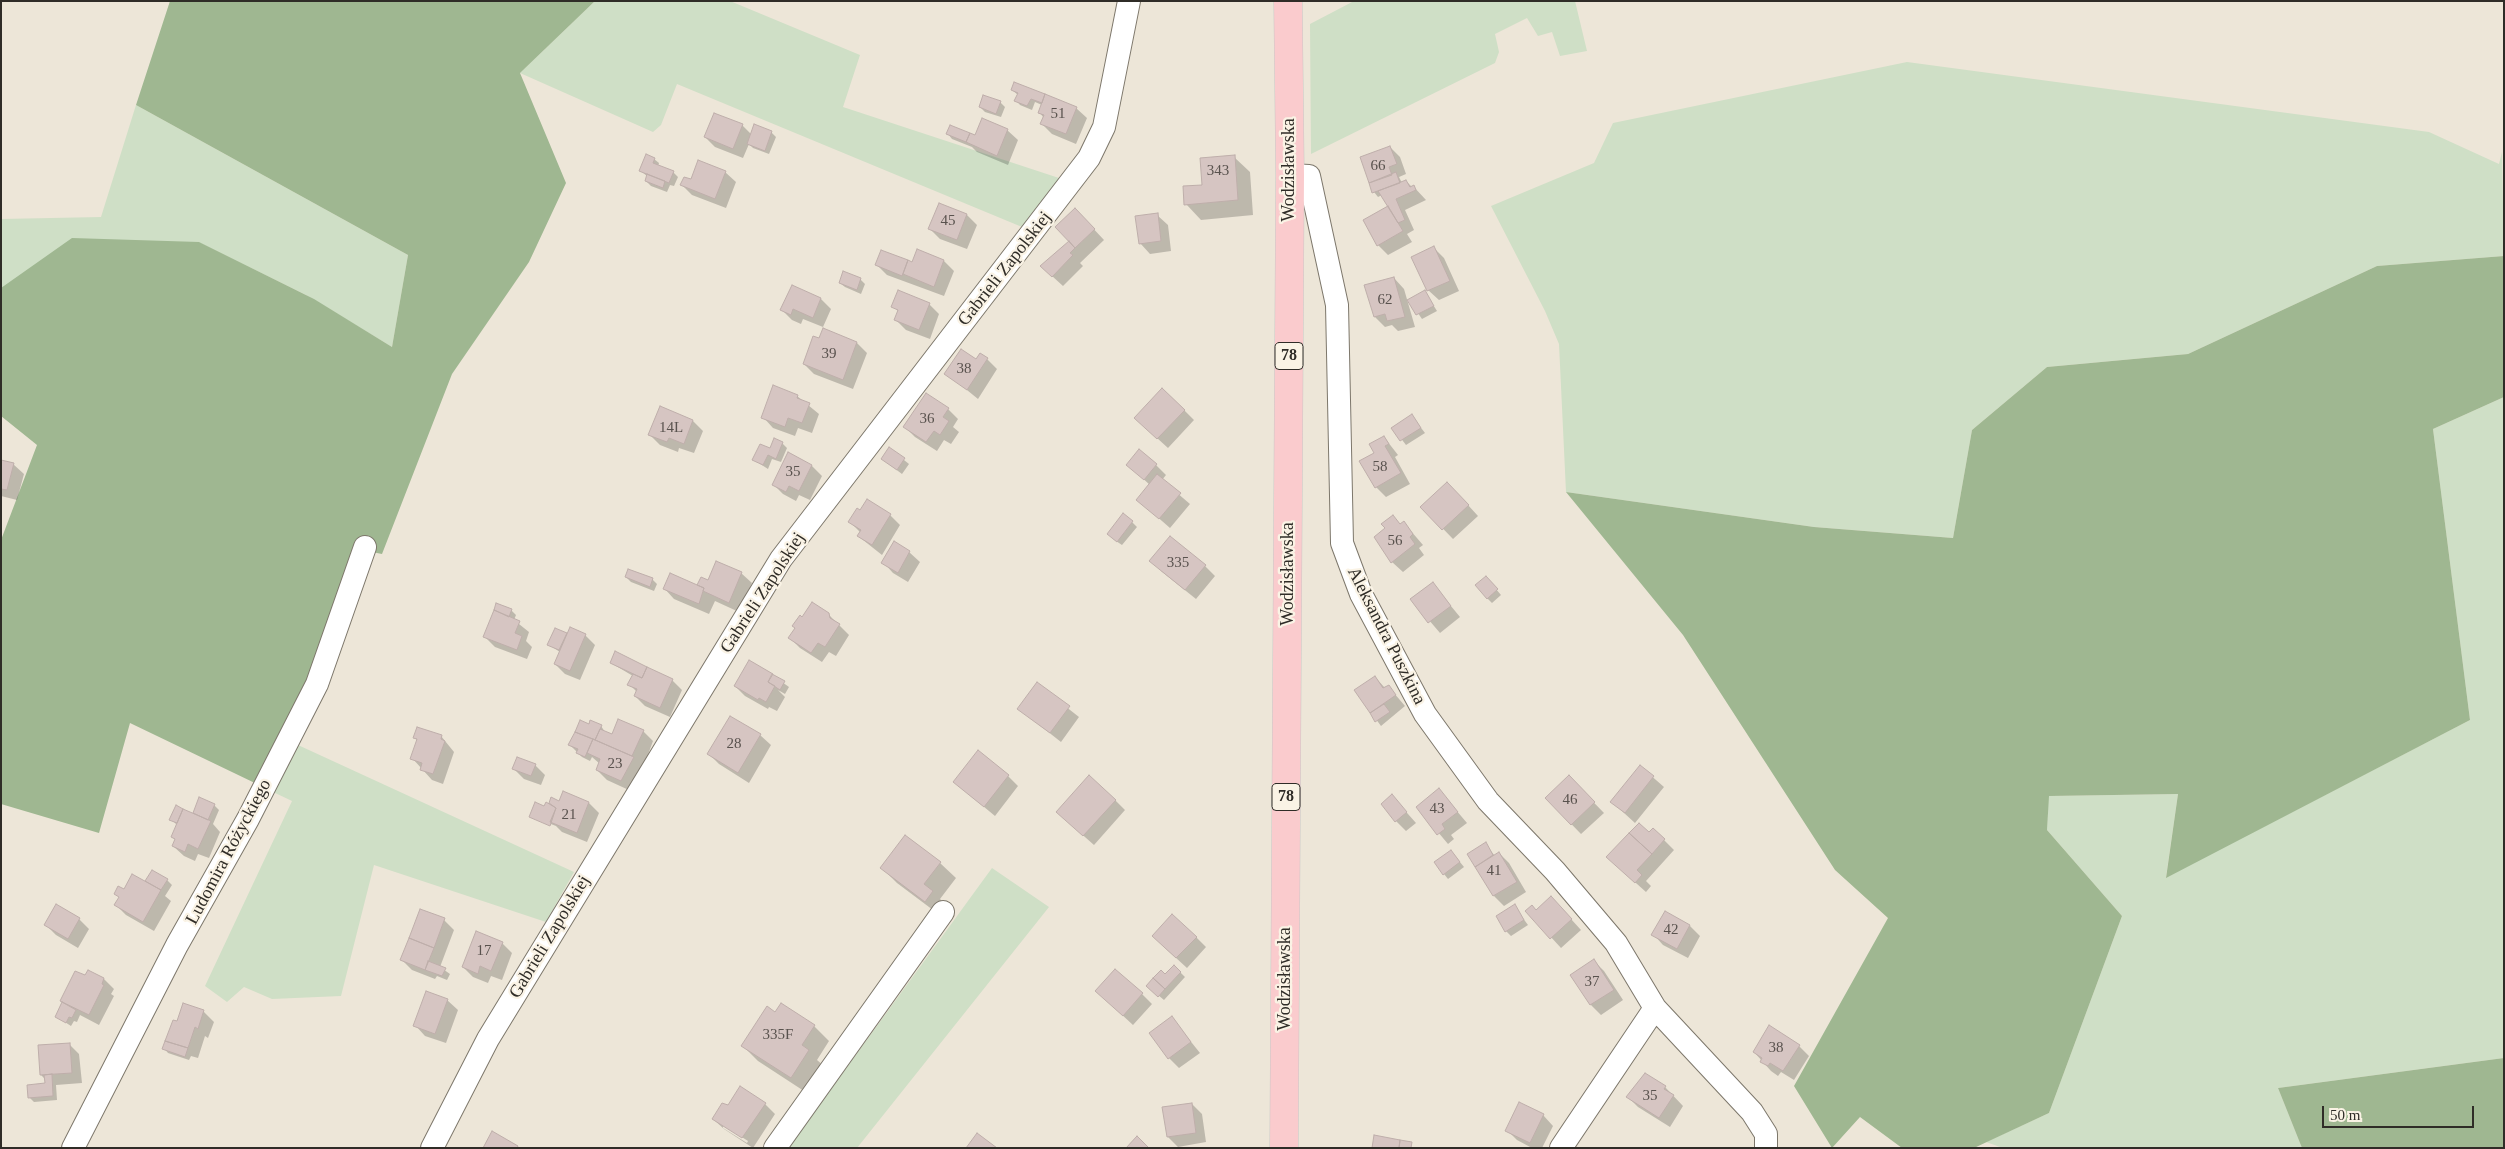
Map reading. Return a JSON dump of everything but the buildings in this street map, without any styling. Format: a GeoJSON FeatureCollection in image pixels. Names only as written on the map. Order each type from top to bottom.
{"type":"FeatureCollection","features":[{"type":"Feature","properties":{"kind":"main road","name":"Wodzisławska"},"geometry":{"type":"LineString","coordinates":[[1284,1148],[1290,175],[1288,1]]}},
{"type":"Feature","properties":{"kind":"street","name":"Gabrieli Zapolskiej"},"geometry":{"type":"LineString","coordinates":[[432,1148],[488,1039],[781,559],[1090,158],[1104,127],[1129,1]]}},
{"type":"Feature","properties":{"kind":"street","name":"Aleksandra Puszkina"},"geometry":{"type":"LineString","coordinates":[[1290,175],[1309,176],[1337,305],[1342,544],[1361,594],[1425,714],[1488,801],[1555,871],[1616,943],[1655,1008],[1752,1112],[1766,1134],[1766,1148]]}},
{"type":"Feature","properties":{"kind":"street","name":"Ludomira Różyckiego"},"geometry":{"type":"LineString","coordinates":[[72,1148],[177,945],[244,827],[317,684],[365,547]]}},
{"type":"Feature","properties":{"kind":"street"},"geometry":{"type":"LineString","coordinates":[[775,1148],[943,912]]}},
{"type":"Feature","properties":{"kind":"street"},"geometry":{"type":"LineString","coordinates":[[1561,1148],[1655,1008]]}},
{"type":"Feature","properties":{"kind":"green space"},"geometry":{"type":"Polygon","coordinates":[[[170,1],[595,1],[520,73],[566,183],[529,262],[452,374],[382,554],[357,549],[311,685],[259,785],[130,723],[99,833],[1,804],[1,540],[37,445],[1,416],[1,288],[72,238],[199,242],[314,299],[392,347],[408,255],[136,105],[170,1]]]}},
{"type":"Feature","properties":{"kind":"green space"},"geometry":{"type":"Polygon","coordinates":[[[595,1],[730,1],[860,55],[843,107],[1062,179],[1022,227],[677,84],[661,125],[653,132],[520,73],[595,1]]]}},
{"type":"Feature","properties":{"kind":"green space"},"geometry":{"type":"Polygon","coordinates":[[[1354,1],[1575,1],[1587,51],[1560,56],[1552,32],[1538,36],[1527,18],[1495,34],[1499,52],[1495,63],[1311,154],[1310,24],[1354,1]]]}},
{"type":"Feature","properties":{"kind":"green space"},"geometry":{"type":"Polygon","coordinates":[[[1907,62],[2429,132],[2499,164],[2502,152],[2504,256],[2377,266],[2188,354],[2047,367],[1972,430],[1953,538],[1814,527],[1566,492],[1559,344],[1545,311],[1491,206],[1594,163],[1613,123],[1907,62]]]}},
{"type":"Feature","properties":{"kind":"green space"},"geometry":{"type":"Polygon","coordinates":[[[136,105],[408,255],[392,347],[306,295],[198,242],[1,288],[1,219],[101,217],[136,105]]]}},
{"type":"Feature","properties":{"kind":"green space"},"geometry":{"type":"Polygon","coordinates":[[[2504,256],[2504,397],[2433,429],[2470,720],[2166,878],[2178,794],[2049,796],[2047,830],[2122,916],[2049,1113],[1974,1148],[1902,1148],[1860,1117],[1832,1148],[1794,1086],[1888,918],[1835,870],[1683,635],[1566,492],[1814,527],[1953,538],[1972,430],[2047,367],[2188,354],[2377,266],[2504,256]]]}},
{"type":"Feature","properties":{"kind":"green space"},"geometry":{"type":"Polygon","coordinates":[[[2504,397],[2504,1058],[2278,1088],[2302,1148],[2003,1148],[1986,1142],[2049,1113],[2122,916],[2047,830],[2048,796],[2178,794],[2166,877],[2470,720],[2433,429],[2504,397]]]}},
{"type":"Feature","properties":{"kind":"green space"},"geometry":{"type":"Polygon","coordinates":[[[298,745],[574,872],[546,922],[374,865],[341,996],[272,999],[244,987],[227,1002],[205,986],[292,801],[271,791],[298,745]]]}},
{"type":"Feature","properties":{"kind":"green space"},"geometry":{"type":"Polygon","coordinates":[[[992,868],[1049,907],[857,1148],[788,1148],[992,868]]]}},
{"type":"Feature","properties":{"kind":"green space"},"geometry":{"type":"Polygon","coordinates":[[[2504,1058],[2504,1148],[2302,1148],[2278,1088],[2504,1058]]]}}]}
